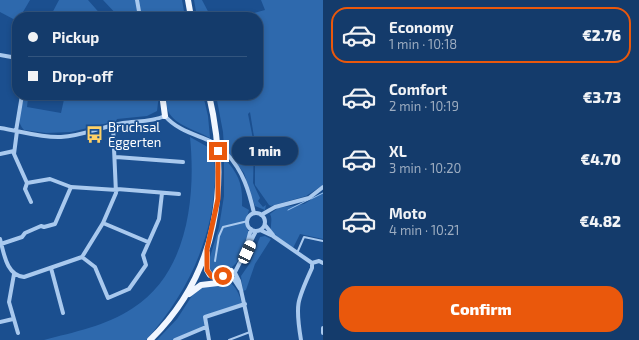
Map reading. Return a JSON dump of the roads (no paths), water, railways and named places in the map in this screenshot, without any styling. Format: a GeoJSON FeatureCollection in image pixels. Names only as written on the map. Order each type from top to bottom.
{"type":"FeatureCollection","features":[{"type":"Feature","properties":{"kind":"main road"},"geometry":{"type":"LineString","coordinates":[[188,0],[190,12]]}},
{"type":"Feature","properties":{"kind":"main road"},"geometry":{"type":"LineString","coordinates":[[163,100],[165,116]]}},
{"type":"Feature","properties":{"kind":"main road"},"geometry":{"type":"LineString","coordinates":[[150,340],[172,317],[186,296],[207,249],[215,217],[219,183],[217,134],[210,100]]}},
{"type":"Feature","properties":{"kind":"main road"},"geometry":{"type":"LineString","coordinates":[[207,249],[207,270],[210,275],[218,278],[233,272]]}},
{"type":"Feature","properties":{"kind":"main road"},"geometry":{"type":"LineString","coordinates":[[186,296],[201,285],[218,283],[233,272]]}},
{"type":"Feature","properties":{"kind":"street"},"geometry":{"type":"LineString","coordinates":[[137,0],[139,12]]}},
{"type":"Feature","properties":{"kind":"street"},"geometry":{"type":"LineString","coordinates":[[0,55],[12,57]]}},
{"type":"Feature","properties":{"kind":"street"},"geometry":{"type":"LineString","coordinates":[[21,100],[14,152],[27,183],[25,189],[31,202]]}},
{"type":"Feature","properties":{"kind":"street"},"geometry":{"type":"LineString","coordinates":[[0,128],[60,137],[95,131],[113,126],[153,121],[165,116],[172,124],[210,142],[227,154],[243,175],[254,214]]}},
{"type":"Feature","properties":{"kind":"street"},"geometry":{"type":"LineString","coordinates":[[14,274],[24,276],[82,257],[103,223],[117,189],[113,126]]}},
{"type":"Feature","properties":{"kind":"street"},"geometry":{"type":"LineString","coordinates":[[0,154],[14,152]]}},
{"type":"Feature","properties":{"kind":"street"},"geometry":{"type":"LineString","coordinates":[[116,157],[183,162]]}},
{"type":"Feature","properties":{"kind":"street"},"geometry":{"type":"LineString","coordinates":[[27,183],[30,184],[50,179],[71,187],[179,194]]}},
{"type":"Feature","properties":{"kind":"street"},"geometry":{"type":"LineString","coordinates":[[1,244],[22,237],[24,233],[41,226],[44,227],[55,224],[71,187]]}},
{"type":"Feature","properties":{"kind":"street"},"geometry":{"type":"LineString","coordinates":[[246,253],[251,229],[248,221],[249,217],[254,214],[261,215],[267,213],[275,207],[309,198],[323,187]]}},
{"type":"Feature","properties":{"kind":"street"},"geometry":{"type":"LineString","coordinates":[[82,257],[95,267],[108,298],[129,289],[146,265],[143,255],[159,220],[162,193]]}},
{"type":"Feature","properties":{"kind":"street"},"geometry":{"type":"LineString","coordinates":[[267,213],[265,225],[273,236],[296,254],[308,259],[312,263]]}},
{"type":"Feature","properties":{"kind":"street"},"geometry":{"type":"LineString","coordinates":[[261,215],[265,219]]}},
{"type":"Feature","properties":{"kind":"street"},"geometry":{"type":"LineString","coordinates":[[103,223],[148,242]]}},
{"type":"Feature","properties":{"kind":"street"},"geometry":{"type":"LineString","coordinates":[[252,340],[245,304],[233,272],[246,253],[258,231],[265,225]]}},
{"type":"Feature","properties":{"kind":"street"},"geometry":{"type":"LineString","coordinates":[[251,229],[273,236]]}},
{"type":"Feature","properties":{"kind":"street"},"geometry":{"type":"LineString","coordinates":[[0,239],[7,262],[14,274],[9,302],[18,333]]}},
{"type":"Feature","properties":{"kind":"street"},"geometry":{"type":"LineString","coordinates":[[312,263],[319,261],[323,263]]}},
{"type":"Feature","properties":{"kind":"street"},"geometry":{"type":"LineString","coordinates":[[301,340],[297,312],[298,298],[312,268],[312,263]]}},
{"type":"Feature","properties":{"kind":"street"},"geometry":{"type":"LineString","coordinates":[[51,268],[63,313]]}},
{"type":"Feature","properties":{"kind":"street"},"geometry":{"type":"LineString","coordinates":[[208,340],[205,317],[245,304]]}},
{"type":"Feature","properties":{"kind":"street"},"geometry":{"type":"LineString","coordinates":[[0,322],[13,318]]}},
{"type":"Feature","properties":{"kind":"street"},"geometry":{"type":"LineString","coordinates":[[175,340],[206,327]]}},
{"type":"Feature","properties":{"kind":"street"},"geometry":{"type":"LineString","coordinates":[[323,328],[323,333]]}},
{"type":"Feature","properties":{"kind":"lane"},"geometry":{"type":"LineString","coordinates":[[215,261],[219,236],[223,227],[248,221]]}},
{"type":"Feature","properties":{"kind":"lane"},"geometry":{"type":"LineString","coordinates":[[296,254],[304,237],[323,241]]}},
{"type":"Feature","properties":{"kind":"lane"},"geometry":{"type":"LineString","coordinates":[[229,340],[250,332]]}},
{"type":"Feature","properties":{"kind":"waterway"},"geometry":{"type":"LineString","coordinates":[[311,199],[323,193]]}},
{"type":"Feature","properties":{"kind":"waterway"},"geometry":{"type":"LineString","coordinates":[[288,210],[308,200]]}},
{"type":"Feature","properties":{"kind":"place","name":"Bruchsal Eggerten"},"geometry":{"type":"Point","coordinates":[95,134]}}]}
